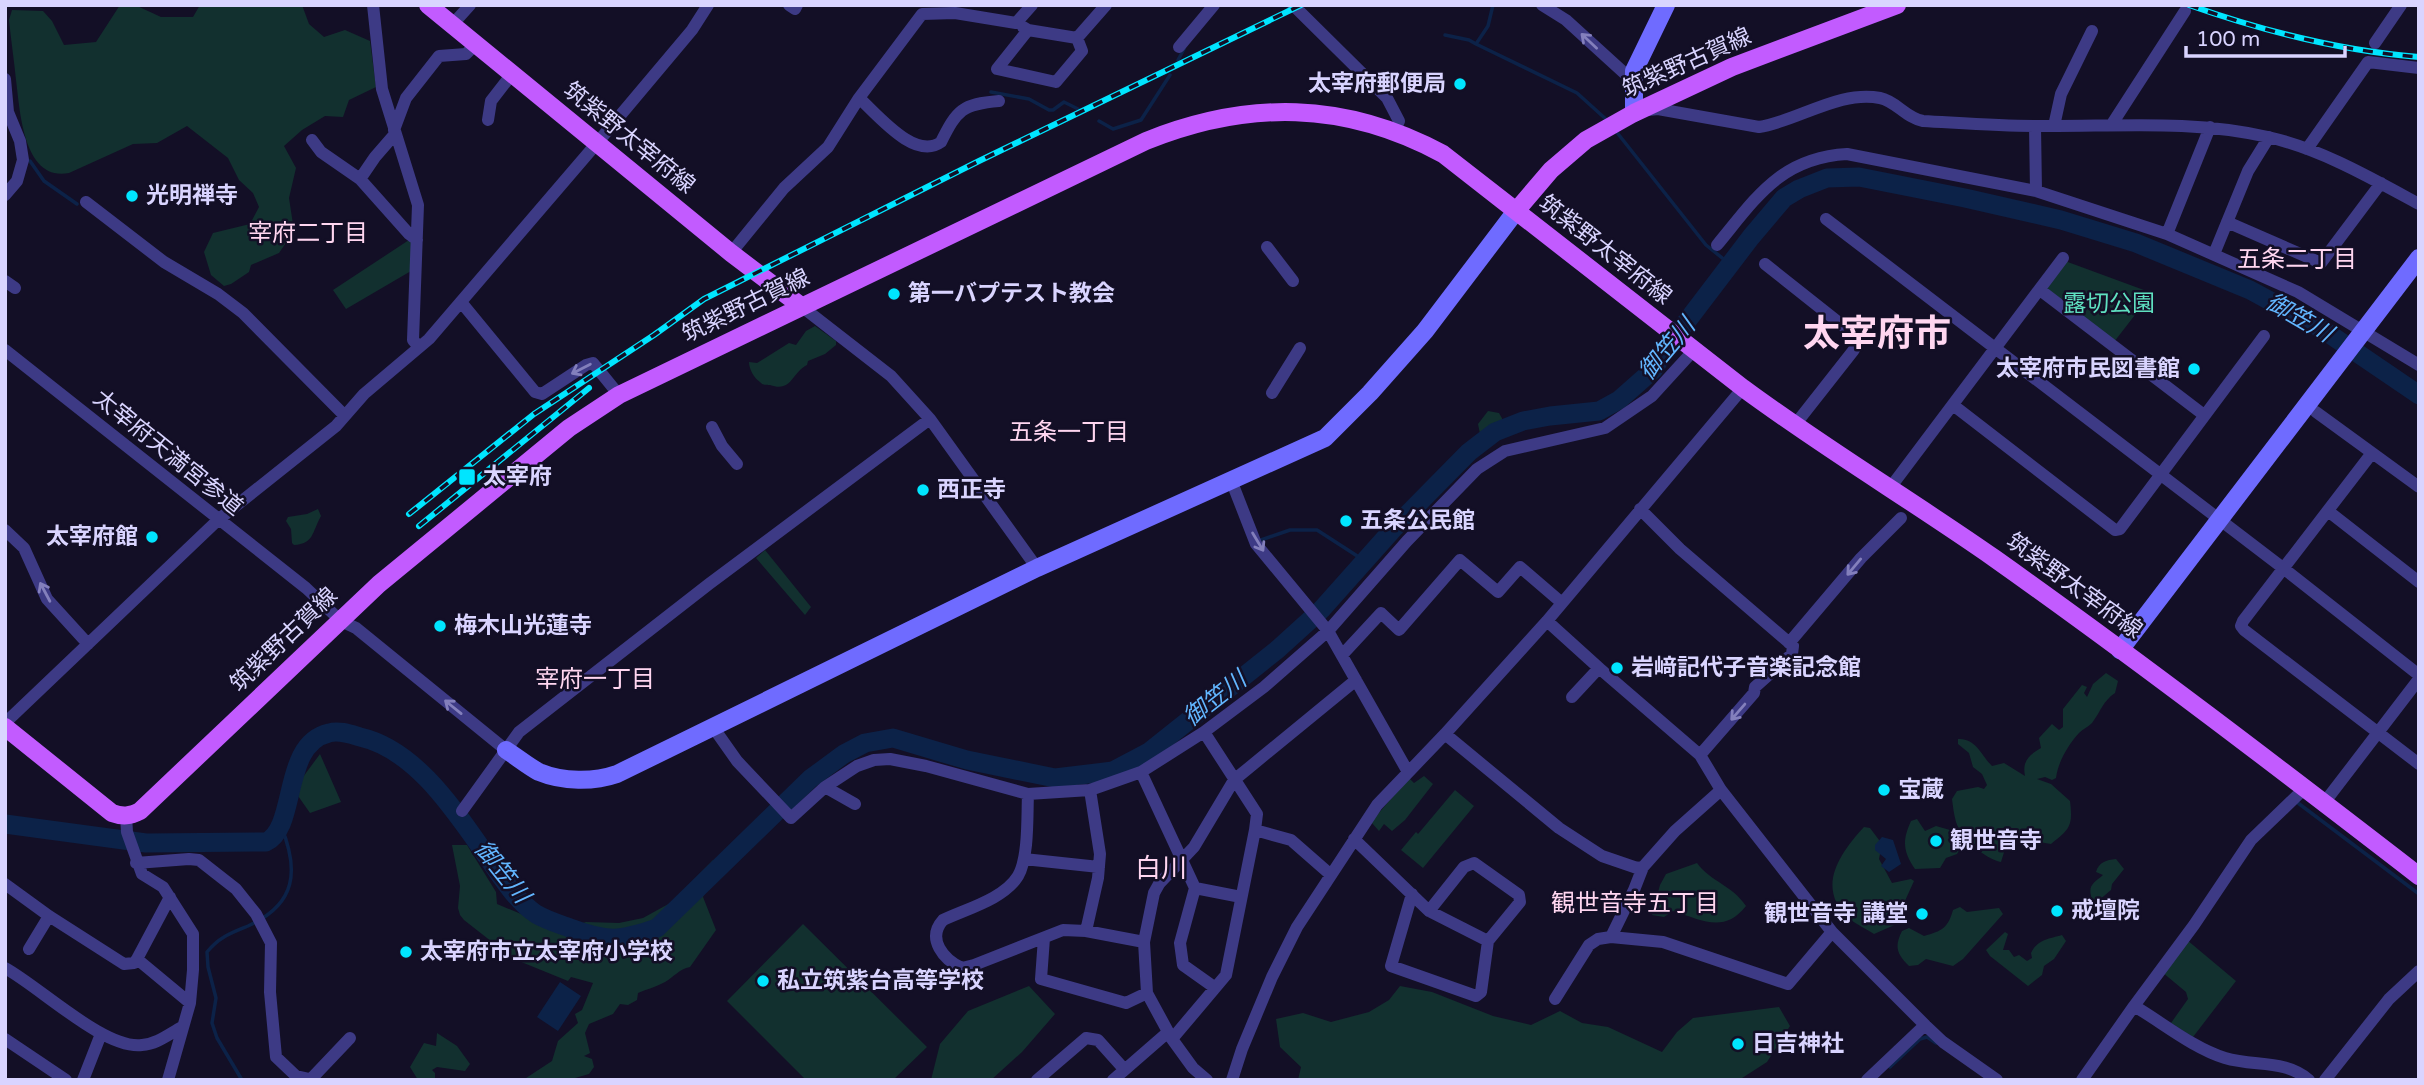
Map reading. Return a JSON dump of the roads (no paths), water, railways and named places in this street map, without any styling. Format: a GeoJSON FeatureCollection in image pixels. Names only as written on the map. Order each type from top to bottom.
{"type":"FeatureCollection","features":[{"type":"Feature","properties":{"kind":"main road","name":"筑紫野太宰府線"},"geometry":{"type":"LineString","coordinates":[[428,5],[731,253],[801,306]]}},
{"type":"Feature","properties":{"kind":"main road","name":"筑紫野古賀線"},"geometry":{"type":"LineString","coordinates":[[127,824],[379,584],[569,428],[619,396],[1110,158],[1171,131],[1224,116],[1289,111],[1347,118],[1394,132],[1443,154],[1516,211],[1551,170],[1586,140],[1634,113],[1732,66],[1897,5]]}},
{"type":"Feature","properties":{"kind":"main road","name":"筑紫野太宰府線"},"geometry":{"type":"LineString","coordinates":[[1516,211],[1794,426],[2021,577],[2419,876]]}},
{"type":"Feature","properties":{"kind":"main road"},"geometry":{"type":"LineString","coordinates":[[5,725],[127,824]]}},
{"type":"Feature","properties":{"kind":"street"},"geometry":{"type":"LineString","coordinates":[[373,5],[382,89],[418,205],[413,340],[419,347]]}},
{"type":"Feature","properties":{"kind":"street"},"geometry":{"type":"LineString","coordinates":[[452,25],[470,5]]}},
{"type":"Feature","properties":{"kind":"street"},"geometry":{"type":"LineString","coordinates":[[5,725],[218,520],[336,426],[363,394],[419,347],[597,143],[692,30],[708,5]]}},
{"type":"Feature","properties":{"kind":"street"},"geometry":{"type":"LineString","coordinates":[[789,5],[795,9],[797,5]]}},
{"type":"Feature","properties":{"kind":"street"},"geometry":{"type":"LineString","coordinates":[[1032,5],[997,69],[1056,82],[1083,51],[1077,37]]}},
{"type":"Feature","properties":{"kind":"street"},"geometry":{"type":"LineString","coordinates":[[1077,37],[1106,5]]}},
{"type":"Feature","properties":{"kind":"street"},"geometry":{"type":"LineString","coordinates":[[1180,47],[1214,5]]}},
{"type":"Feature","properties":{"kind":"street"},"geometry":{"type":"LineString","coordinates":[[1293,5],[1387,98],[1399,121],[1394,132]]}},
{"type":"Feature","properties":{"kind":"street"},"geometry":{"type":"LineString","coordinates":[[1542,5],[1566,20],[1633,81]]}},
{"type":"Feature","properties":{"kind":"street"},"geometry":{"type":"LineString","coordinates":[[1666,5],[1637,62],[1633,81],[1634,113],[1658,109],[1759,127],[1773,125],[1848,98],[1864,96],[1886,100],[1917,120],[2035,126],[2112,124],[2210,127],[2269,137],[2307,149],[2419,204]]}},
{"type":"Feature","properties":{"kind":"street"},"geometry":{"type":"LineString","coordinates":[[2375,43],[2401,5]]}},
{"type":"Feature","properties":{"kind":"street"},"geometry":{"type":"LineString","coordinates":[[2112,124],[2185,12]]}},
{"type":"Feature","properties":{"kind":"street"},"geometry":{"type":"LineString","coordinates":[[731,253],[784,188],[828,146],[859,98],[922,14],[956,13],[1077,37]]}},
{"type":"Feature","properties":{"kind":"street"},"geometry":{"type":"LineString","coordinates":[[2054,125],[2061,94],[2092,31]]}},
{"type":"Feature","properties":{"kind":"street"},"geometry":{"type":"LineString","coordinates":[[360,180],[374,156],[395,132],[406,98],[439,56],[466,54],[475,44]]}},
{"type":"Feature","properties":{"kind":"street"},"geometry":{"type":"LineString","coordinates":[[2307,149],[2368,62],[2419,68]]}},
{"type":"Feature","properties":{"kind":"street"},"geometry":{"type":"LineString","coordinates":[[488,120],[491,101],[512,74]]}},
{"type":"Feature","properties":{"kind":"street"},"geometry":{"type":"LineString","coordinates":[[5,79],[10,120],[20,141],[23,160],[17,181],[5,195]]}},
{"type":"Feature","properties":{"kind":"street"},"geometry":{"type":"LineString","coordinates":[[859,98],[906,140],[926,148],[941,142],[953,118],[965,107],[979,102],[999,101]]}},
{"type":"Feature","properties":{"kind":"street"},"geometry":{"type":"LineString","coordinates":[[2035,126],[2036,191]]}},
{"type":"Feature","properties":{"kind":"street"},"geometry":{"type":"LineString","coordinates":[[2167,234],[2210,127]]}},
{"type":"Feature","properties":{"kind":"street"},"geometry":{"type":"LineString","coordinates":[[2214,254],[2248,171],[2269,137]]}},
{"type":"Feature","properties":{"kind":"street"},"geometry":{"type":"LineString","coordinates":[[312,140],[321,152],[360,180],[417,240]]}},
{"type":"Feature","properties":{"kind":"street"},"geometry":{"type":"LineString","coordinates":[[1717,245],[1757,197],[1780,177],[1803,162],[1847,154],[2036,191],[2167,234],[2298,292],[2419,365]]}},
{"type":"Feature","properties":{"kind":"street"},"geometry":{"type":"LineString","coordinates":[[2227,222],[2320,263],[2381,183]]}},
{"type":"Feature","properties":{"kind":"street"},"geometry":{"type":"LineString","coordinates":[[86,202],[164,262],[218,294],[243,313],[344,415]]}},
{"type":"Feature","properties":{"kind":"street"},"geometry":{"type":"LineString","coordinates":[[506,750],[539,772],[554,776],[578,779],[604,778],[617,774],[1037,568],[1315,443],[1334,431],[1425,331],[1516,211]]}},
{"type":"Feature","properties":{"kind":"street"},"geometry":{"type":"LineString","coordinates":[[1826,219],[2220,519],[2419,677],[2324,803]]}},
{"type":"Feature","properties":{"kind":"street"},"geometry":{"type":"LineString","coordinates":[[1267,247],[1293,281]]}},
{"type":"Feature","properties":{"kind":"street"},"geometry":{"type":"LineString","coordinates":[[1890,488],[2063,258]]}},
{"type":"Feature","properties":{"kind":"street"},"geometry":{"type":"LineString","coordinates":[[2120,650],[2417,263]]}},
{"type":"Feature","properties":{"kind":"street"},"geometry":{"type":"LineString","coordinates":[[1765,264],[1857,337],[1858,343],[1853,351],[1794,426]]}},
{"type":"Feature","properties":{"kind":"street"},"geometry":{"type":"LineString","coordinates":[[2040,289],[2204,415]]}},
{"type":"Feature","properties":{"kind":"street"},"geometry":{"type":"LineString","coordinates":[[461,302],[535,392],[541,394],[593,363],[619,396]]}},
{"type":"Feature","properties":{"kind":"street"},"geometry":{"type":"LineString","coordinates":[[801,306],[891,376],[930,419],[1037,568]]}},
{"type":"Feature","properties":{"kind":"street"},"geometry":{"type":"LineString","coordinates":[[1953,405],[2115,530],[2120,528],[2264,336]]}},
{"type":"Feature","properties":{"kind":"street"},"geometry":{"type":"LineString","coordinates":[[1272,393],[1300,348]]}},
{"type":"Feature","properties":{"kind":"street"},"geometry":{"type":"LineString","coordinates":[[713,727],[737,761],[791,818],[825,788],[857,766],[890,759],[1028,794],[1090,790],[1141,772],[1204,732],[1264,687],[1327,629],[1477,469],[1504,451],[1605,428],[1652,396],[1693,349]]}},
{"type":"Feature","properties":{"kind":"street","name":"太宰府天満宮参道"},"geometry":{"type":"LineString","coordinates":[[5,350],[306,588],[341,621],[356,628],[506,750]]}},
{"type":"Feature","properties":{"kind":"street"},"geometry":{"type":"LineString","coordinates":[[1233,1080],[1242,1049],[1272,976],[1297,927],[1377,805],[1547,621],[1743,388]]}},
{"type":"Feature","properties":{"kind":"street"},"geometry":{"type":"LineString","coordinates":[[2316,412],[2419,487]]}},
{"type":"Feature","properties":{"kind":"street"},"geometry":{"type":"LineString","coordinates":[[462,811],[519,732],[709,584],[930,419]]}},
{"type":"Feature","properties":{"kind":"street"},"geometry":{"type":"LineString","coordinates":[[712,427],[722,446],[737,464]]}},
{"type":"Feature","properties":{"kind":"street"},"geometry":{"type":"LineString","coordinates":[[2372,453],[2241,626],[2419,764]]}},
{"type":"Feature","properties":{"kind":"street"},"geometry":{"type":"LineString","coordinates":[[1231,480],[1256,544],[1327,629],[1408,772]]}},
{"type":"Feature","properties":{"kind":"street"},"geometry":{"type":"LineString","coordinates":[[1640,509],[1681,549],[1793,646],[1792,654],[1755,687],[1754,693],[1700,755]]}},
{"type":"Feature","properties":{"kind":"street"},"geometry":{"type":"LineString","coordinates":[[2328,510],[2419,582]]}},
{"type":"Feature","properties":{"kind":"street"},"geometry":{"type":"LineString","coordinates":[[1789,643],[1861,558],[1900,518]]}},
{"type":"Feature","properties":{"kind":"street"},"geometry":{"type":"LineString","coordinates":[[5,530],[24,548],[47,599],[88,644]]}},
{"type":"Feature","properties":{"kind":"street"},"geometry":{"type":"LineString","coordinates":[[1343,654],[1381,613],[1399,630],[1461,560],[1498,592],[1520,567],[1562,603]]}},
{"type":"Feature","properties":{"kind":"street"},"geometry":{"type":"LineString","coordinates":[[1547,621],[1700,755],[1721,790],[1832,932],[1943,1042],[1997,1080]]}},
{"type":"Feature","properties":{"kind":"street"},"geometry":{"type":"LineString","coordinates":[[1572,697],[1599,668]]}},
{"type":"Feature","properties":{"kind":"street"},"geometry":{"type":"LineString","coordinates":[[1207,1080],[1193,1068],[1169,1036],[1147,993],[1144,942],[1154,892],[1195,847],[1234,780],[1356,680]]}},
{"type":"Feature","properties":{"kind":"street"},"geometry":{"type":"LineString","coordinates":[[1113,1080],[1169,1036],[1226,975],[1229,967],[1257,814],[1204,732]]}},
{"type":"Feature","properties":{"kind":"street"},"geometry":{"type":"LineString","coordinates":[[1445,734],[1559,828],[1608,859],[1643,867]]}},
{"type":"Feature","properties":{"kind":"street"},"geometry":{"type":"LineString","coordinates":[[1141,772],[1195,888],[1180,943],[1182,965],[1214,987]]}},
{"type":"Feature","properties":{"kind":"street"},"geometry":{"type":"LineString","coordinates":[[825,788],[855,804]]}},
{"type":"Feature","properties":{"kind":"street"},"geometry":{"type":"LineString","coordinates":[[2082,1080],[2194,925],[2251,840],[2305,788]]}},
{"type":"Feature","properties":{"kind":"street"},"geometry":{"type":"LineString","coordinates":[[1086,931],[1100,854],[1090,790]]}},
{"type":"Feature","properties":{"kind":"street"},"geometry":{"type":"LineString","coordinates":[[1611,937],[1643,867],[1675,831],[1721,790]]}},
{"type":"Feature","properties":{"kind":"street"},"geometry":{"type":"LineString","coordinates":[[1028,794],[1024,859],[1017,878],[995,896],[943,920],[938,926],[936,936],[938,947],[946,959],[962,968],[1063,930],[1086,931],[1144,942]]}},
{"type":"Feature","properties":{"kind":"street"},"geometry":{"type":"LineString","coordinates":[[127,824],[135,861],[142,874],[163,887],[193,934],[190,1003],[168,1080]]}},
{"type":"Feature","properties":{"kind":"street"},"geometry":{"type":"LineString","coordinates":[[1255,830],[1291,840],[1331,875]]}},
{"type":"Feature","properties":{"kind":"street"},"geometry":{"type":"LineString","coordinates":[[1354,839],[1429,911],[1488,942]]}},
{"type":"Feature","properties":{"kind":"street"},"geometry":{"type":"LineString","coordinates":[[1024,859],[1099,867]]}},
{"type":"Feature","properties":{"kind":"street"},"geometry":{"type":"LineString","coordinates":[[135,861],[199,860],[236,889],[259,918],[271,943],[270,992],[275,1057],[296,1076],[313,1079],[350,1038]]}},
{"type":"Feature","properties":{"kind":"street"},"geometry":{"type":"LineString","coordinates":[[1412,894],[1391,966],[1476,996],[1481,992],[1488,942],[1520,902],[1519,895],[1474,863],[1464,867],[1429,911]]}},
{"type":"Feature","properties":{"kind":"street"},"geometry":{"type":"LineString","coordinates":[[5,884],[118,962],[129,964],[137,959],[170,897]]}},
{"type":"Feature","properties":{"kind":"street"},"geometry":{"type":"LineString","coordinates":[[1195,888],[1241,897]]}},
{"type":"Feature","properties":{"kind":"street"},"geometry":{"type":"LineString","coordinates":[[29,949],[49,916]]}},
{"type":"Feature","properties":{"kind":"street"},"geometry":{"type":"LineString","coordinates":[[1555,999],[1589,945],[1598,939],[1611,937],[1662,942],[1788,984],[1832,932]]}},
{"type":"Feature","properties":{"kind":"street"},"geometry":{"type":"LineString","coordinates":[[1044,937],[1041,979],[1126,1003],[1147,993]]}},
{"type":"Feature","properties":{"kind":"street"},"geometry":{"type":"LineString","coordinates":[[137,959],[190,1003]]}},
{"type":"Feature","properties":{"kind":"street"},"geometry":{"type":"LineString","coordinates":[[5,968],[101,1034],[127,1046],[152,1044],[182,1027]]}},
{"type":"Feature","properties":{"kind":"street"},"geometry":{"type":"LineString","coordinates":[[2325,1080],[2389,999],[2419,971]]}},
{"type":"Feature","properties":{"kind":"street"},"geometry":{"type":"LineString","coordinates":[[2134,1006],[2226,1059],[2281,1065],[2299,1072],[2309,1080]]}},
{"type":"Feature","properties":{"kind":"street"},"geometry":{"type":"LineString","coordinates":[[1867,1080],[1925,1025]]}},
{"type":"Feature","properties":{"kind":"street"},"geometry":{"type":"LineString","coordinates":[[83,1080],[101,1034]]}},
{"type":"Feature","properties":{"kind":"street"},"geometry":{"type":"LineString","coordinates":[[1037,1080],[1086,1038],[1098,1040],[1124,1069]]}},
{"type":"Feature","properties":{"kind":"street"},"geometry":{"type":"LineString","coordinates":[[5,1039],[66,1080]]}},
{"type":"Feature","properties":{"kind":"water"},"geometry":{"type":"Polygon","coordinates":[[[1882,837],[1893,840],[1901,864],[1889,872],[1881,866],[1886,859],[1875,850],[1875,845],[1882,837]]]}},
{"type":"Feature","properties":{"kind":"water"},"geometry":{"type":"Polygon","coordinates":[[[560,982],[581,996],[558,1031],[537,1017],[560,982]]]}},
{"type":"Feature","properties":{"kind":"waterway"},"geometry":{"type":"LineString","coordinates":[[1493,5],[1488,26],[1476,44],[1577,93],[1608,121]]}},
{"type":"Feature","properties":{"kind":"waterway"},"geometry":{"type":"LineString","coordinates":[[1445,35],[1476,44]]}},
{"type":"Feature","properties":{"kind":"waterway"},"geometry":{"type":"LineString","coordinates":[[1178,60],[1184,49]]}},
{"type":"Feature","properties":{"kind":"waterway"},"geometry":{"type":"LineString","coordinates":[[1099,121],[1113,129],[1141,120],[1170,75]]}},
{"type":"Feature","properties":{"kind":"waterway"},"geometry":{"type":"LineString","coordinates":[[991,92],[1029,99],[1049,110],[1064,102],[1078,109]]}},
{"type":"Feature","properties":{"kind":"waterway"},"geometry":{"type":"LineString","coordinates":[[1615,130],[1706,245],[1731,265]]}},
{"type":"Feature","properties":{"kind":"waterway"},"geometry":{"type":"LineString","coordinates":[[30,161],[44,181],[77,204]]}},
{"type":"Feature","properties":{"kind":"waterway","name":"御笠川"},"geometry":{"type":"LineString","coordinates":[[5,824],[146,843],[266,842],[276,833],[283,820],[296,768],[303,753],[314,740],[329,733],[344,733],[381,744],[418,770],[435,787],[506,883],[529,909],[544,918],[583,933],[614,938],[657,928],[810,779],[844,754],[865,743],[893,738],[967,760],[1055,778],[1113,771],[1149,752],[1278,649],[1321,610],[1395,527],[1469,452],[1495,432],[1523,421],[1599,411],[1619,400],[1653,370],[1665,350],[1751,237],[1784,198],[1827,178],[1859,177],[1965,198],[2061,220],[2136,243],[2250,290],[2322,329],[2419,395]]}},
{"type":"Feature","properties":{"kind":"waterway"},"geometry":{"type":"LineString","coordinates":[[1261,540],[1290,530],[1317,530],[1365,561]]}},
{"type":"Feature","properties":{"kind":"waterway"},"geometry":{"type":"LineString","coordinates":[[2298,803],[2419,894]]}},
{"type":"Feature","properties":{"kind":"waterway"},"geometry":{"type":"LineString","coordinates":[[242,1080],[217,1038],[212,1023],[216,998],[207,952],[226,936],[264,917],[285,896],[291,871],[287,842],[281,826]]}},
{"type":"Feature","properties":{"kind":"waterway"},"geometry":{"type":"LineString","coordinates":[[1890,1067],[1920,1039],[1927,1037],[1936,1043]]}},
{"type":"Feature","properties":{"kind":"railway"},"geometry":{"type":"LineString","coordinates":[[409,514],[534,414],[704,299],[979,161],[1301,5]]}},
{"type":"Feature","properties":{"kind":"railway"},"geometry":{"type":"LineString","coordinates":[[2189,5],[2302,38],[2361,50],[2419,57]]}},
{"type":"Feature","properties":{"kind":"railway"},"geometry":{"type":"LineString","coordinates":[[419,526],[589,388]]}},
{"type":"Feature","properties":{"kind":"place","name":"太宰府郵便局"},"geometry":{"type":"Point","coordinates":[1460,84]}},
{"type":"Feature","properties":{"kind":"place","name":"光明禅寺"},"geometry":{"type":"Point","coordinates":[132,196]}},
{"type":"Feature","properties":{"kind":"place","name":"第一バプテスト教会"},"geometry":{"type":"Point","coordinates":[894,294]}},
{"type":"Feature","properties":{"kind":"place","name":"太宰府市民図書館"},"geometry":{"type":"Point","coordinates":[2194,369]}},
{"type":"Feature","properties":{"kind":"place","name":"太宰府"},"geometry":{"type":"Point","coordinates":[467,477]}},
{"type":"Feature","properties":{"kind":"place","name":"西正寺"},"geometry":{"type":"Point","coordinates":[923,490]}},
{"type":"Feature","properties":{"kind":"place","name":"五条公民館"},"geometry":{"type":"Point","coordinates":[1346,521]}},
{"type":"Feature","properties":{"kind":"place","name":"太宰府館"},"geometry":{"type":"Point","coordinates":[152,537]}},
{"type":"Feature","properties":{"kind":"place","name":"梅木山光蓮寺"},"geometry":{"type":"Point","coordinates":[440,626]}},
{"type":"Feature","properties":{"kind":"place","name":"岩﨑記代子音楽記念館"},"geometry":{"type":"Point","coordinates":[1617,668]}},
{"type":"Feature","properties":{"kind":"place","name":"宝蔵"},"geometry":{"type":"Point","coordinates":[1884,790]}},
{"type":"Feature","properties":{"kind":"place","name":"観世音寺"},"geometry":{"type":"Point","coordinates":[1936,841]}},
{"type":"Feature","properties":{"kind":"place","name":"戒壇院"},"geometry":{"type":"Point","coordinates":[2057,911]}},
{"type":"Feature","properties":{"kind":"place","name":"観世音寺 講堂"},"geometry":{"type":"Point","coordinates":[1922,914]}},
{"type":"Feature","properties":{"kind":"place","name":"太宰府市立太宰府小学校"},"geometry":{"type":"Point","coordinates":[406,952]}},
{"type":"Feature","properties":{"kind":"place","name":"私立筑紫台高等学校"},"geometry":{"type":"Point","coordinates":[763,981]}},
{"type":"Feature","properties":{"kind":"place","name":"日吉神社"},"geometry":{"type":"Point","coordinates":[1738,1044]}},
{"type":"Feature","properties":{"kind":"district","name":"宰府二丁目"},"geometry":{"type":"Point","coordinates":[308,233]}},
{"type":"Feature","properties":{"kind":"district","name":"五条二丁目"},"geometry":{"type":"Point","coordinates":[2297,259]}},
{"type":"Feature","properties":{"kind":"district","name":"太宰府市"},"geometry":{"type":"Point","coordinates":[1877,334]}},
{"type":"Feature","properties":{"kind":"district","name":"五条一丁目"},"geometry":{"type":"Point","coordinates":[1069,432]}},
{"type":"Feature","properties":{"kind":"district","name":"宰府一丁目"},"geometry":{"type":"Point","coordinates":[595,679]}},
{"type":"Feature","properties":{"kind":"district","name":"白川"},"geometry":{"type":"Point","coordinates":[1161,868]}},
{"type":"Feature","properties":{"kind":"district","name":"観世音寺五丁目"},"geometry":{"type":"Point","coordinates":[1635,903]}},
{"type":"Feature","properties":{"kind":"park label","name":"露切公園"},"geometry":{"type":"Point","coordinates":[2109,304]}}]}
